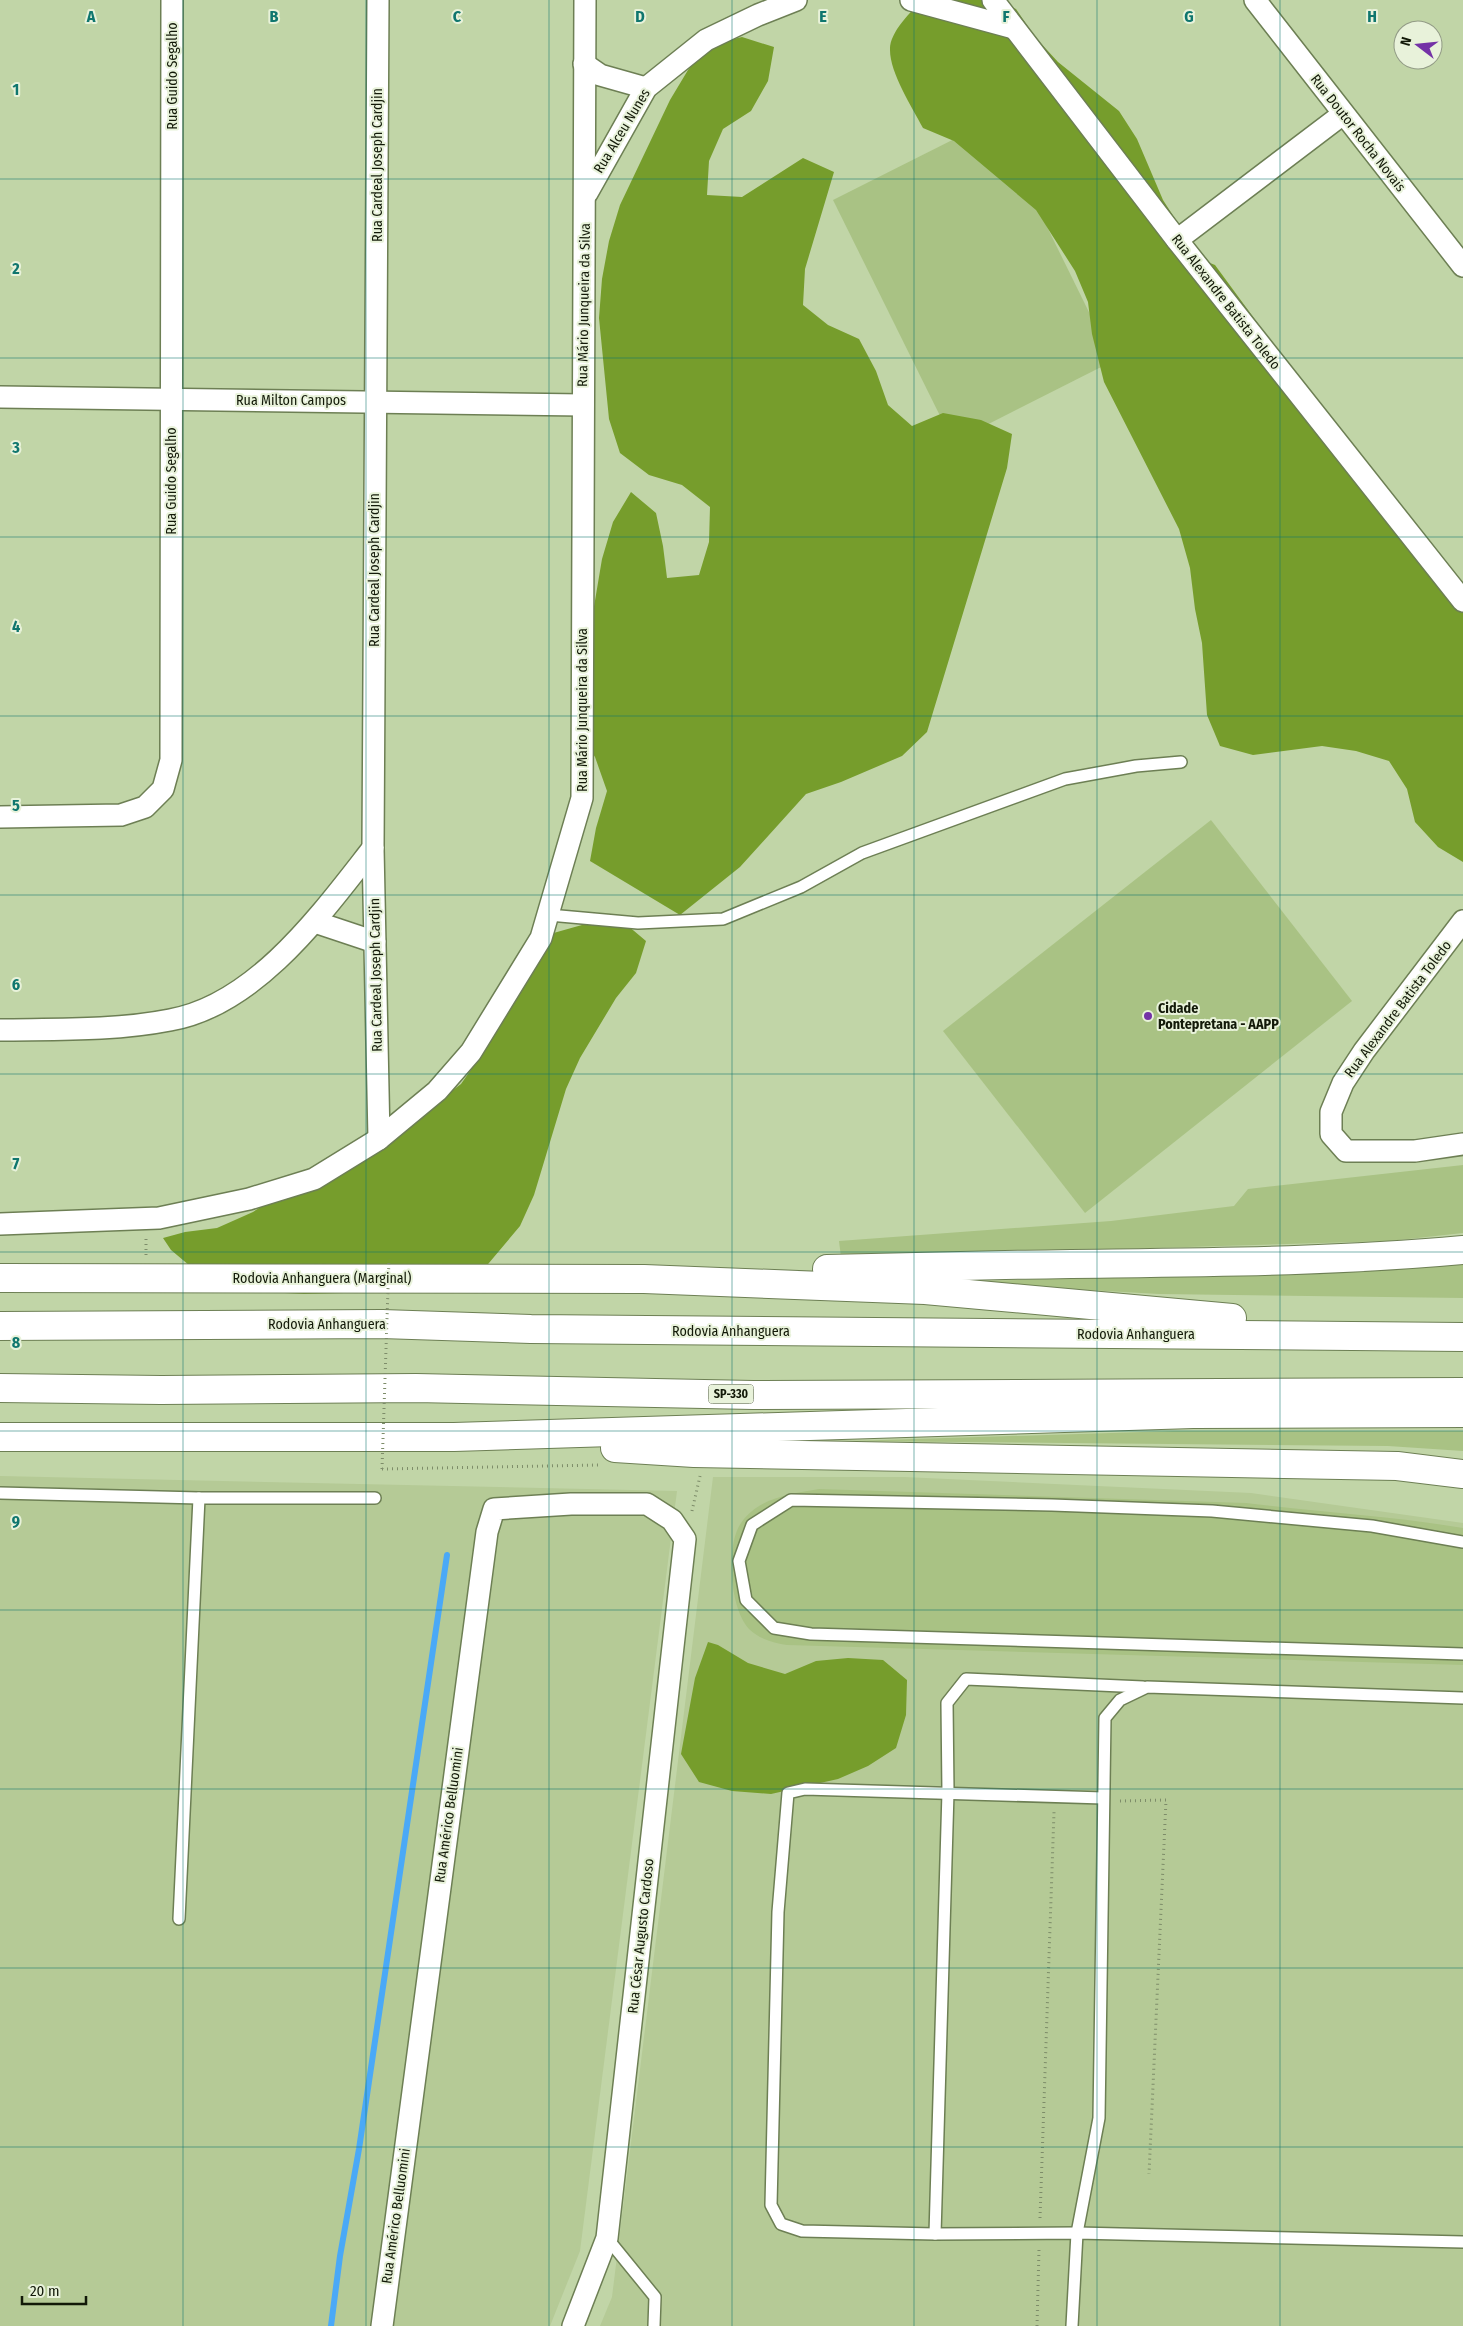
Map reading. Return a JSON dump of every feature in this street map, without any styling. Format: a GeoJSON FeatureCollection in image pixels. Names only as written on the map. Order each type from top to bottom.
{"type":"FeatureCollection","features":[{"type":"Feature","properties":{"kind":"highway"},"geometry":{"type":"LineString","coordinates":[[644,1279],[762,1271],[1005,1265],[1205,1263],[1401,1256],[1463,1250]]}},
{"type":"Feature","properties":{"kind":"highway","name":"Rodovia Anhanguera (Marginal)"},"geometry":{"type":"LineString","coordinates":[[0,1278],[644,1279]]}},
{"type":"Feature","properties":{"kind":"highway"},"geometry":{"type":"LineString","coordinates":[[644,1279],[925,1290],[1221,1318],[1342,1322],[1461,1336]]}},
{"type":"Feature","properties":{"kind":"highway","name":"Rodovia Anhanguera"},"geometry":{"type":"LineString","coordinates":[[0,1326],[382,1324],[541,1329],[1461,1336]]}},
{"type":"Feature","properties":{"kind":"highway","name":"SP-330"},"geometry":{"type":"LineString","coordinates":[[0,1388],[161,1390],[416,1388],[753,1395],[1463,1392]]}},
{"type":"Feature","properties":{"kind":"highway"},"geometry":{"type":"LineString","coordinates":[[0,1437],[454,1437],[1193,1414],[1463,1413]]}},
{"type":"Feature","properties":{"kind":"highway"},"geometry":{"type":"LineString","coordinates":[[454,1437],[694,1452],[1397,1466],[1463,1474]]}},
{"type":"Feature","properties":{"kind":"street","name":"Rua Guido Segalho"},"geometry":{"type":"LineString","coordinates":[[0,817],[121,815],[145,807],[163,789],[171,760],[172,0]]}},
{"type":"Feature","properties":{"kind":"street","name":"Rua Cardeal Joseph Cardjin"},"geometry":{"type":"LineString","coordinates":[[378,0],[373,848],[379,1140]]}},
{"type":"Feature","properties":{"kind":"street","name":"Rua Mário Junqueira da Silva"},"geometry":{"type":"LineString","coordinates":[[0,1224],[159,1218],[249,1199],[314,1179],[379,1140],[437,1091],[471,1052],[541,938],[582,798],[585,0]]}},
{"type":"Feature","properties":{"kind":"street","name":"Rua Alceu Nunes"},"geometry":{"type":"LineString","coordinates":[[585,196],[618,134],[646,88],[706,40],[758,15],[796,0]]}},
{"type":"Feature","properties":{"kind":"street"},"geometry":{"type":"LineString","coordinates":[[911,0],[1014,28]]}},
{"type":"Feature","properties":{"kind":"street","name":"Rua Alexandre Batista Toledo"},"geometry":{"type":"LineString","coordinates":[[993,0],[1178,240],[1463,601]]}},
{"type":"Feature","properties":{"kind":"street","name":"Rua Doutor Rocha Novais"},"geometry":{"type":"LineString","coordinates":[[1255,0],[1463,266]]}},
{"type":"Feature","properties":{"kind":"street"},"geometry":{"type":"LineString","coordinates":[[584,64],[600,75],[646,88]]}},
{"type":"Feature","properties":{"kind":"street"},"geometry":{"type":"LineString","coordinates":[[1178,240],[1343,114]]}},
{"type":"Feature","properties":{"kind":"street","name":"Rua Milton Campos"},"geometry":{"type":"LineString","coordinates":[[0,397],[375,400],[583,405]]}},
{"type":"Feature","properties":{"kind":"street"},"geometry":{"type":"LineString","coordinates":[[0,1030],[91,1029],[172,1020],[215,1005],[258,976],[315,922],[373,848]]}},
{"type":"Feature","properties":{"kind":"street"},"geometry":{"type":"LineString","coordinates":[[315,922],[375,942]]}},
{"type":"Feature","properties":{"kind":"street","name":"Rua Alexandre Batista Toledo"},"geometry":{"type":"LineString","coordinates":[[1460,928],[1364,1051],[1342,1083],[1331,1112],[1330,1134],[1346,1151],[1416,1151],[1463,1144]]}},
{"type":"Feature","properties":{"kind":"street","name":"Rua Américo Belluomini"},"geometry":{"type":"LineString","coordinates":[[382,2326],[487,1532],[494,1509],[571,1504],[648,1504],[672,1520],[685,1539]]}},
{"type":"Feature","properties":{"kind":"street","name":"Rua César Augusto Cardoso"},"geometry":{"type":"LineString","coordinates":[[573,2326],[607,2238],[685,1539]]}},
{"type":"Feature","properties":{"kind":"lane"},"geometry":{"type":"LineString","coordinates":[[549,915],[638,923],[723,919],[801,887],[862,853],[1065,779],[1136,766],[1180,762]]}},
{"type":"Feature","properties":{"kind":"lane"},"geometry":{"type":"LineString","coordinates":[[0,1492],[199,1498],[375,1498]]}},
{"type":"Feature","properties":{"kind":"lane"},"geometry":{"type":"LineString","coordinates":[[179,1919],[199,1498]]}},
{"type":"Feature","properties":{"kind":"lane"},"geometry":{"type":"LineString","coordinates":[[1463,1542],[1372,1526],[1212,1511],[1052,1505],[791,1500],[752,1525],[739,1561],[746,1600],[774,1628],[811,1634],[1463,1654]]}},
{"type":"Feature","properties":{"kind":"lane"},"geometry":{"type":"LineString","coordinates":[[935,2234],[948,1792],[947,1703],[966,1680],[1463,1698]]}},
{"type":"Feature","properties":{"kind":"lane"},"geometry":{"type":"LineString","coordinates":[[1072,2326],[1077,2234],[1100,2118],[1105,1718],[1120,1700],[1147,1687]]}},
{"type":"Feature","properties":{"kind":"lane"},"geometry":{"type":"LineString","coordinates":[[1103,1798],[805,1789],[788,1793],[778,1912],[771,2205],[781,2224],[802,2230],[935,2234],[1077,2234],[1463,2242]]}},
{"type":"Feature","properties":{"kind":"lane"},"geometry":{"type":"LineString","coordinates":[[607,2238],[655,2297],[654,2326]]}},
{"type":"Feature","properties":{"kind":"path"},"geometry":{"type":"LineString","coordinates":[[390,1259],[382,1468],[600,1465]]}},
{"type":"Feature","properties":{"kind":"path"},"geometry":{"type":"LineString","coordinates":[[685,1539],[701,1470]]}},
{"type":"Feature","properties":{"kind":"shaded area"},"geometry":{"type":"Polygon","coordinates":[[[994,119],[1113,361],[953,442],[833,200],[994,119]]]}},
{"type":"Feature","properties":{"kind":"shaded area","name":"Cidade Pontepretana - AAPP"},"geometry":{"type":"Polygon","coordinates":[[[1211,820],[1352,1001],[1085,1213],[943,1031],[1211,820]]]}},
{"type":"Feature","properties":{"kind":"shaded area"},"geometry":{"type":"Polygon","coordinates":[[[1463,1165],[1463,1233],[1390,1241],[841,1257],[839,1241],[1111,1221],[1234,1206],[1248,1189],[1463,1165]]]}},
{"type":"Feature","properties":{"kind":"shaded area"},"geometry":{"type":"Polygon","coordinates":[[[1463,1263],[1463,1298],[1159,1294],[942,1282],[1351,1271],[1463,1263]]]}},
{"type":"Feature","properties":{"kind":"shaded area"},"geometry":{"type":"Polygon","coordinates":[[[1174,1431],[1463,1431],[1463,1451],[1388,1446],[850,1441],[1174,1431]]]}},
{"type":"Feature","properties":{"kind":"shaded area"},"geometry":{"type":"Polygon","coordinates":[[[0,1476],[677,1491],[580,2251],[550,2326],[0,2326],[0,1476]]]}},
{"type":"Feature","properties":{"kind":"shaded area"},"geometry":{"type":"Polygon","coordinates":[[[713,1477],[904,1477],[1251,1493],[1463,1523],[1463,2326],[600,2326],[612,2297],[713,1477]]]}},
{"type":"Feature","properties":{"kind":"shaded area"},"geometry":{"type":"Polygon","coordinates":[[[819,1489],[1246,1503],[1409,1520],[1463,1528],[1463,1665],[787,1645],[772,1642],[749,1629],[737,1607],[731,1561],[736,1533],[748,1514],[766,1502],[787,1495],[819,1489]]]}},
{"type":"Feature","properties":{"kind":"green space"},"geometry":{"type":"Polygon","coordinates":[[[923,0],[996,0],[1016,9],[1035,37],[1058,62],[1119,111],[1137,139],[1163,200],[1181,228],[1210,263],[1215,265],[1463,603],[1463,862],[1438,847],[1415,822],[1407,789],[1389,761],[1356,751],[1322,746],[1253,755],[1220,746],[1207,715],[1202,643],[1195,609],[1190,568],[1179,529],[1104,382],[1092,334],[1088,302],[1075,271],[1036,210],[954,141],[923,128],[894,69],[890,50],[893,37],[902,23],[923,0]]]}},
{"type":"Feature","properties":{"kind":"green space"},"geometry":{"type":"Polygon","coordinates":[[[742,37],[774,47],[768,81],[751,111],[723,129],[709,161],[707,195],[742,197],[803,158],[834,172],[805,269],[803,305],[828,325],[859,339],[876,371],[888,405],[912,426],[943,413],[981,420],[1012,434],[1007,468],[927,732],[902,756],[841,782],[806,794],[740,867],[680,915],[590,861],[596,828],[607,791],[595,757],[577,729],[585,660],[602,559],[613,522],[631,492],[656,513],[667,578],[699,575],[709,542],[710,507],[682,485],[649,475],[620,453],[609,419],[599,318],[602,279],[609,241],[620,205],[670,100],[688,70],[708,45],[742,37]]]}},
{"type":"Feature","properties":{"kind":"green space"},"geometry":{"type":"Polygon","coordinates":[[[621,920],[646,941],[636,973],[616,998],[580,1058],[566,1089],[534,1195],[520,1226],[478,1276],[378,1286],[344,1293],[304,1294],[265,1292],[196,1271],[171,1250],[163,1238],[185,1232],[217,1228],[253,1212],[342,1155],[432,1106],[461,1084],[484,1051],[550,934],[589,923],[621,920]]]}},
{"type":"Feature","properties":{"kind":"green space"},"geometry":{"type":"Polygon","coordinates":[[[708,1642],[718,1645],[748,1663],[785,1674],[816,1661],[848,1658],[883,1660],[907,1680],[906,1715],[896,1748],[868,1766],[838,1779],[771,1794],[732,1791],[699,1782],[681,1754],[695,1678],[708,1642]]]}},
{"type":"Feature","properties":{"kind":"waterway"},"geometry":{"type":"LineString","coordinates":[[331,2326],[340,2256],[359,2149],[447,1555]]}},
{"type":"Feature","properties":{"kind":"place","name":"Cidade Pontepretana - AAPP"},"geometry":{"type":"Point","coordinates":[1148,1016]}}]}
